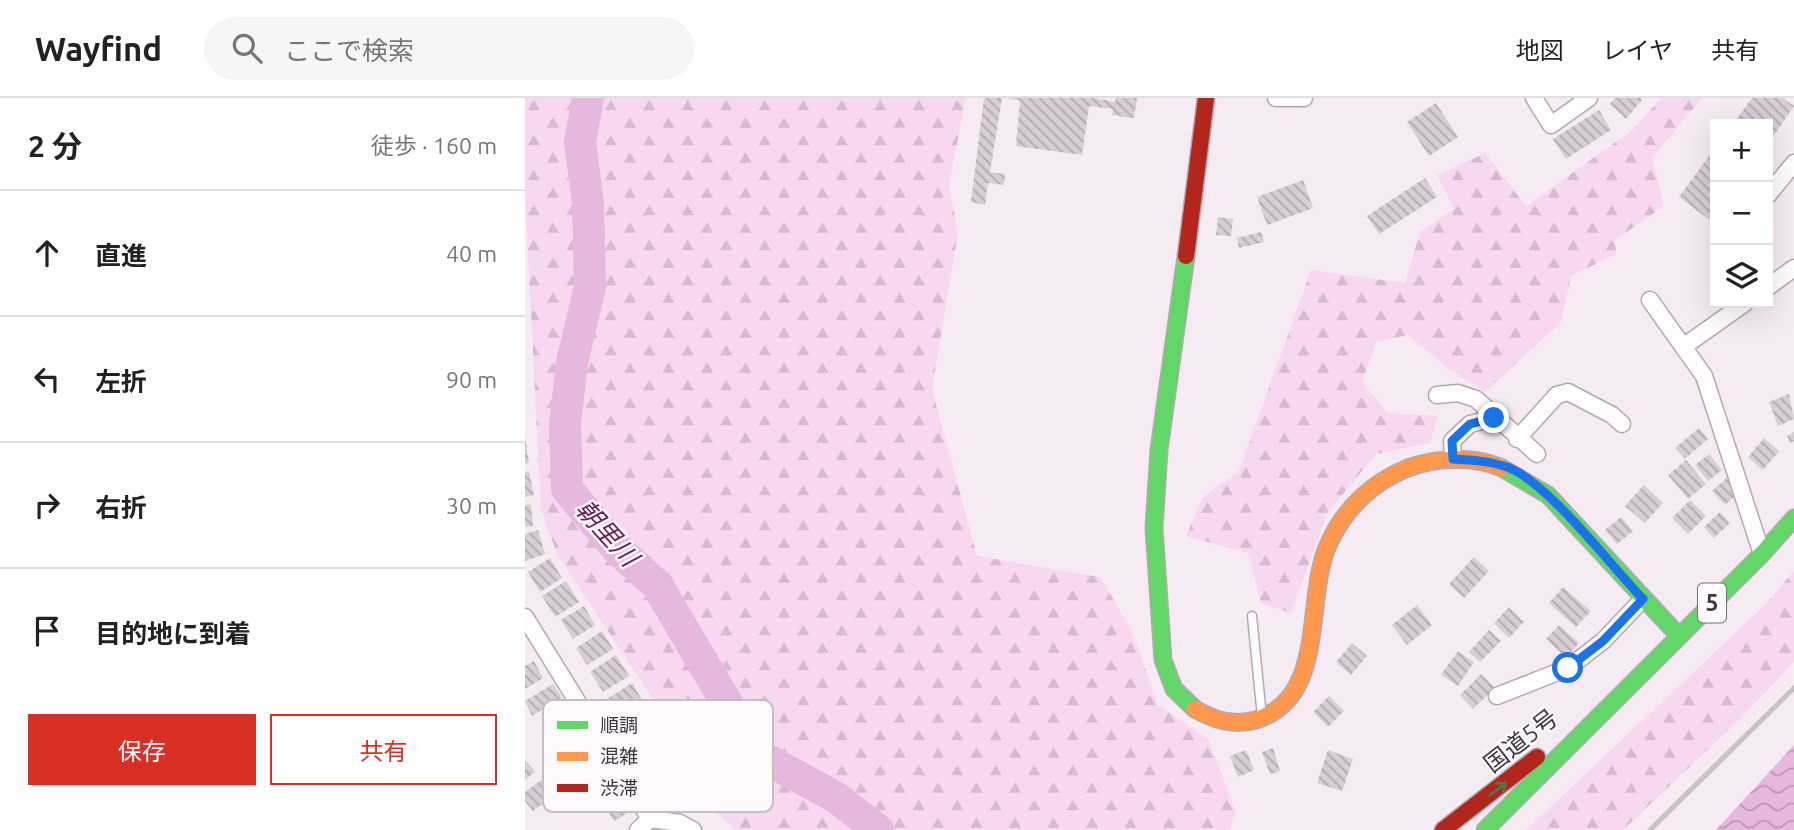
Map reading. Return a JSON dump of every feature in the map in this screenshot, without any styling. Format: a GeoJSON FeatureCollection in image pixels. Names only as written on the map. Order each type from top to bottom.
{"type":"FeatureCollection","features":[{"type":"Feature","properties":{"kind":"main road"},"geometry":{"type":"LineString","coordinates":[[1206,98],[1154,519],[1165,672],[1174,690],[1199,712],[1224,724],[1262,720],[1288,700],[1299,685],[1305,667],[1321,565],[1347,511],[1380,480],[1405,468],[1453,459],[1496,464],[1527,478],[1548,495],[1679,636]]}},
{"type":"Feature","properties":{"kind":"main road","name":"国道5号"},"geometry":{"type":"LineString","coordinates":[[1485,830],[1762,554],[1794,518]]}},
{"type":"Feature","properties":{"kind":"main road","name":"国道5号"},"geometry":{"type":"LineString","coordinates":[[1443,830],[1627,686]]}},
{"type":"Feature","properties":{"kind":"street"},"geometry":{"type":"LineString","coordinates":[[1276,98],[1304,98]]}},
{"type":"Feature","properties":{"kind":"street"},"geometry":{"type":"LineString","coordinates":[[1534,98],[1551,125],[1588,98]]}},
{"type":"Feature","properties":{"kind":"street"},"geometry":{"type":"LineString","coordinates":[[1773,189],[1794,163]]}},
{"type":"Feature","properties":{"kind":"street"},"geometry":{"type":"LineString","coordinates":[[1773,283],[1794,268]]}},
{"type":"Feature","properties":{"kind":"street"},"geometry":{"type":"LineString","coordinates":[[1650,300],[1704,376],[1762,554]]}},
{"type":"Feature","properties":{"kind":"street"},"geometry":{"type":"LineString","coordinates":[[1683,347],[1738,308]]}},
{"type":"Feature","properties":{"kind":"street"},"geometry":{"type":"LineString","coordinates":[[1517,439],[1557,396],[1569,392],[1612,415],[1622,424]]}},
{"type":"Feature","properties":{"kind":"street"},"geometry":{"type":"LineString","coordinates":[[1437,395],[1458,393],[1476,399],[1517,439],[1537,454]]}},
{"type":"Feature","properties":{"kind":"street"},"geometry":{"type":"LineString","coordinates":[[1453,459],[1452,441],[1470,424],[1494,418]]}},
{"type":"Feature","properties":{"kind":"street"},"geometry":{"type":"LineString","coordinates":[[1497,696],[1568,668],[1603,641],[1643,599]]}},
{"type":"Feature","properties":{"kind":"street"},"geometry":{"type":"LineString","coordinates":[[525,617],[572,700]]}},
{"type":"Feature","properties":{"kind":"street"},"geometry":{"type":"LineString","coordinates":[[644,825],[680,822],[693,830]]}},
{"type":"Feature","properties":{"kind":"lane"},"geometry":{"type":"LineString","coordinates":[[1252,617],[1262,720]]}},
{"type":"Feature","properties":{"kind":"green space"},"geometry":{"type":"Polygon","coordinates":[[[525,98],[966,98],[949,184],[958,233],[932,389],[977,556],[1100,577],[1131,629],[1158,705],[1208,739],[1236,812],[1230,830],[736,830],[717,813],[773,812],[773,700],[653,700],[557,554],[541,510],[525,195],[525,98]]]}},
{"type":"Feature","properties":{"kind":"green space"},"geometry":{"type":"Polygon","coordinates":[[[1661,98],[1702,98],[1652,158],[1664,206],[1615,240],[1616,254],[1571,276],[1561,322],[1485,392],[1446,367],[1408,335],[1376,342],[1362,382],[1388,413],[1438,416],[1430,443],[1376,454],[1328,512],[1291,613],[1261,603],[1248,553],[1186,536],[1203,497],[1239,471],[1311,270],[1405,283],[1420,232],[1454,209],[1437,175],[1485,153],[1526,206],[1634,129],[1661,98]]]}},
{"type":"Feature","properties":{"kind":"green space"},"geometry":{"type":"Polygon","coordinates":[[[1794,571],[1794,662],[1739,720],[1623,830],[1526,830],[1766,604],[1794,571]]]}},
{"type":"Feature","properties":{"kind":"water"},"geometry":{"type":"Polygon","coordinates":[[[1794,745],[1794,830],[1716,830],[1794,745]]]}},
{"type":"Feature","properties":{"kind":"building"},"geometry":{"type":"Polygon","coordinates":[[[984,98],[1002,98],[990,172],[1005,174],[1004,185],[988,183],[985,205],[971,202],[984,98]]]}},
{"type":"Feature","properties":{"kind":"building"},"geometry":{"type":"Polygon","coordinates":[[[1008,98],[1094,98],[1115,102],[1116,98],[1137,98],[1134,118],[1112,115],[1113,109],[1089,106],[1082,155],[1016,146],[1020,101],[1008,98]]]}},
{"type":"Feature","properties":{"kind":"building"},"geometry":{"type":"Polygon","coordinates":[[[1615,98],[1642,100],[1626,119],[1610,104],[1615,98]]]}},
{"type":"Feature","properties":{"kind":"building"},"geometry":{"type":"Polygon","coordinates":[[[1752,98],[1783,98],[1794,106],[1773,137],[1773,119],[1737,119],[1752,98]]]}},
{"type":"Feature","properties":{"kind":"building"},"geometry":{"type":"Polygon","coordinates":[[[1436,103],[1458,137],[1429,156],[1407,122],[1436,103]]]}},
{"type":"Feature","properties":{"kind":"building"},"geometry":{"type":"Polygon","coordinates":[[[1599,110],[1611,130],[1566,159],[1553,139],[1599,110]]]}},
{"type":"Feature","properties":{"kind":"building"},"geometry":{"type":"Polygon","coordinates":[[[1710,155],[1710,220],[1679,197],[1710,155]]]}},
{"type":"Feature","properties":{"kind":"building"},"geometry":{"type":"Polygon","coordinates":[[[1425,178],[1437,197],[1379,234],[1367,216],[1425,178]]]}},
{"type":"Feature","properties":{"kind":"building"},"geometry":{"type":"Polygon","coordinates":[[[1303,180],[1313,208],[1267,225],[1257,197],[1303,180]]]}},
{"type":"Feature","properties":{"kind":"building"},"geometry":{"type":"Polygon","coordinates":[[[1218,217],[1233,219],[1231,236],[1216,235],[1218,217]]]}},
{"type":"Feature","properties":{"kind":"building"},"geometry":{"type":"Polygon","coordinates":[[[1261,232],[1264,242],[1239,248],[1237,238],[1261,232]]]}},
{"type":"Feature","properties":{"kind":"building"},"geometry":{"type":"Polygon","coordinates":[[[1789,394],[1794,419],[1778,426],[1769,402],[1789,394]]]}},
{"type":"Feature","properties":{"kind":"building"},"geometry":{"type":"Polygon","coordinates":[[[1699,428],[1708,439],[1685,459],[1675,448],[1699,428]]]}},
{"type":"Feature","properties":{"kind":"building"},"geometry":{"type":"Polygon","coordinates":[[[1794,432],[1794,441],[1790,443],[1787,436],[1794,432]]]}},
{"type":"Feature","properties":{"kind":"building"},"geometry":{"type":"Polygon","coordinates":[[[525,438],[529,463],[525,464],[525,438]]]}},
{"type":"Feature","properties":{"kind":"building"},"geometry":{"type":"Polygon","coordinates":[[[1764,438],[1779,451],[1763,470],[1748,457],[1764,438]]]}},
{"type":"Feature","properties":{"kind":"building"},"geometry":{"type":"Polygon","coordinates":[[[1709,454],[1722,470],[1708,481],[1695,465],[1709,454]]]}},
{"type":"Feature","properties":{"kind":"building"},"geometry":{"type":"Polygon","coordinates":[[[1686,460],[1706,484],[1688,499],[1668,475],[1686,460]]]}},
{"type":"Feature","properties":{"kind":"building"},"geometry":{"type":"Polygon","coordinates":[[[529,471],[534,495],[525,497],[525,472],[529,471]]]}},
{"type":"Feature","properties":{"kind":"building"},"geometry":{"type":"Polygon","coordinates":[[[1729,476],[1741,491],[1725,505],[1712,491],[1729,476]]]}},
{"type":"Feature","properties":{"kind":"building"},"geometry":{"type":"Polygon","coordinates":[[[1644,485],[1663,503],[1645,523],[1625,506],[1644,485]]]}},
{"type":"Feature","properties":{"kind":"building"},"geometry":{"type":"Polygon","coordinates":[[[1690,500],[1706,516],[1688,534],[1672,518],[1690,500]]]}},
{"type":"Feature","properties":{"kind":"building"},"geometry":{"type":"Polygon","coordinates":[[[531,504],[533,526],[525,527],[525,505],[531,504]]]}},
{"type":"Feature","properties":{"kind":"building"},"geometry":{"type":"Polygon","coordinates":[[[1720,512],[1730,523],[1714,538],[1704,527],[1720,512]]]}},
{"type":"Feature","properties":{"kind":"building"},"geometry":{"type":"Polygon","coordinates":[[[1621,517],[1633,531],[1617,544],[1605,530],[1621,517]]]}},
{"type":"Feature","properties":{"kind":"building"},"geometry":{"type":"Polygon","coordinates":[[[538,530],[545,554],[525,561],[525,534],[538,530]]]}},
{"type":"Feature","properties":{"kind":"building"},"geometry":{"type":"Polygon","coordinates":[[[1474,557],[1489,571],[1464,598],[1449,584],[1474,557]]]}},
{"type":"Feature","properties":{"kind":"building"},"geometry":{"type":"Polygon","coordinates":[[[550,558],[562,578],[540,592],[528,572],[550,558]]]}},
{"type":"Feature","properties":{"kind":"building"},"geometry":{"type":"Polygon","coordinates":[[[566,581],[579,602],[555,617],[542,596],[566,581]]]}},
{"type":"Feature","properties":{"kind":"building"},"geometry":{"type":"Polygon","coordinates":[[[1563,587],[1591,611],[1576,627],[1549,603],[1563,587]]]}},
{"type":"Feature","properties":{"kind":"building"},"geometry":{"type":"Polygon","coordinates":[[[1417,605],[1432,625],[1407,645],[1392,625],[1417,605]]]}},
{"type":"Feature","properties":{"kind":"building"},"geometry":{"type":"Polygon","coordinates":[[[584,606],[595,625],[573,639],[561,620],[584,606]]]}},
{"type":"Feature","properties":{"kind":"building"},"geometry":{"type":"Polygon","coordinates":[[[1509,607],[1524,622],[1509,638],[1494,623],[1509,607]]]}},
{"type":"Feature","properties":{"kind":"building"},"geometry":{"type":"Polygon","coordinates":[[[1559,625],[1579,643],[1566,658],[1546,639],[1559,625]]]}},
{"type":"Feature","properties":{"kind":"building"},"geometry":{"type":"Polygon","coordinates":[[[1489,630],[1501,641],[1480,662],[1469,652],[1489,630]]]}},
{"type":"Feature","properties":{"kind":"building"},"geometry":{"type":"Polygon","coordinates":[[[602,631],[613,649],[587,665],[576,648],[602,631]]]}},
{"type":"Feature","properties":{"kind":"building"},"geometry":{"type":"Polygon","coordinates":[[[1352,643],[1367,656],[1351,675],[1336,662],[1352,643]]]}},
{"type":"Feature","properties":{"kind":"building"},"geometry":{"type":"Polygon","coordinates":[[[1458,651],[1474,662],[1458,686],[1441,675],[1458,651]]]}},
{"type":"Feature","properties":{"kind":"building"},"geometry":{"type":"Polygon","coordinates":[[[616,655],[629,676],[603,692],[590,672],[616,655]]]}},
{"type":"Feature","properties":{"kind":"building"},"geometry":{"type":"Polygon","coordinates":[[[534,661],[543,678],[525,689],[525,666],[534,661]]]}},
{"type":"Feature","properties":{"kind":"building"},"geometry":{"type":"Polygon","coordinates":[[[1481,674],[1495,688],[1473,709],[1460,695],[1481,674]]]}},
{"type":"Feature","properties":{"kind":"building"},"geometry":{"type":"Polygon","coordinates":[[[632,683],[642,700],[606,700],[632,683]]]}},
{"type":"Feature","properties":{"kind":"building"},"geometry":{"type":"Polygon","coordinates":[[[553,684],[562,698],[543,700],[543,709],[532,716],[525,701],[553,684]]]}},
{"type":"Feature","properties":{"kind":"building"},"geometry":{"type":"Polygon","coordinates":[[[1329,696],[1344,711],[1328,727],[1313,712],[1329,696]]]}},
{"type":"Feature","properties":{"kind":"building"},"geometry":{"type":"Polygon","coordinates":[[[1273,748],[1280,771],[1270,774],[1262,752],[1273,748]]]}},
{"type":"Feature","properties":{"kind":"building"},"geometry":{"type":"Polygon","coordinates":[[[1246,750],[1254,770],[1238,777],[1230,756],[1246,750]]]}},
{"type":"Feature","properties":{"kind":"building"},"geometry":{"type":"Polygon","coordinates":[[[1328,750],[1353,759],[1342,791],[1317,783],[1328,750]]]}},
{"type":"Feature","properties":{"kind":"building"},"geometry":{"type":"Polygon","coordinates":[[[525,760],[535,772],[525,780],[525,760]]]}},
{"type":"Feature","properties":{"kind":"building"},"geometry":{"type":"Polygon","coordinates":[[[543,779],[543,804],[533,811],[525,801],[525,792],[543,779]]]}},
{"type":"Feature","properties":{"kind":"building"},"geometry":{"type":"Polygon","coordinates":[[[609,812],[629,812],[614,821],[609,812]]]}},
{"type":"Feature","properties":{"kind":"waterway","name":"朝里川"},"geometry":{"type":"LineString","coordinates":[[588,98],[580,142],[588,203],[590,287],[572,362],[565,424],[567,489],[618,550],[657,585],[725,700]]}},
{"type":"Feature","properties":{"kind":"waterway","name":"朝里川"},"geometry":{"type":"LineString","coordinates":[[773,763],[837,798],[878,830]]}},
{"type":"Feature","properties":{"kind":"railway"},"geometry":{"type":"LineString","coordinates":[[1650,830],[1794,688]]}},
{"type":"Feature","properties":{"kind":"traffic: fast"},"geometry":{"type":"LineString","coordinates":[[1186,256],[1159,450],[1154,528],[1163,660],[1174,689],[1195,709]]}},
{"type":"Feature","properties":{"kind":"traffic: fast"},"geometry":{"type":"LineString","coordinates":[[1502,468],[1548,495],[1679,636]]}},
{"type":"Feature","properties":{"kind":"traffic: fast"},"geometry":{"type":"LineString","coordinates":[[1485,830],[1762,554],[1794,518]]}},
{"type":"Feature","properties":{"kind":"traffic: slow"},"geometry":{"type":"LineString","coordinates":[[1195,709],[1224,721],[1248,722],[1279,708],[1295,691],[1310,644],[1321,566],[1329,543],[1343,518],[1372,489],[1408,468],[1431,462],[1455,459],[1479,461],[1502,468]]}},
{"type":"Feature","properties":{"kind":"traffic: jam"},"geometry":{"type":"LineString","coordinates":[[1186,256],[1206,98]]}},
{"type":"Feature","properties":{"kind":"traffic: jam"},"geometry":{"type":"LineString","coordinates":[[1443,830],[1537,757]]}},
{"type":"Feature","properties":{"kind":"route"},"geometry":{"type":"LineString","coordinates":[[1494,418],[1470,424],[1452,441],[1453,459],[1483,461],[1509,468],[1527,478],[1548,495],[1643,599],[1603,641],[1568,668]]}}]}
